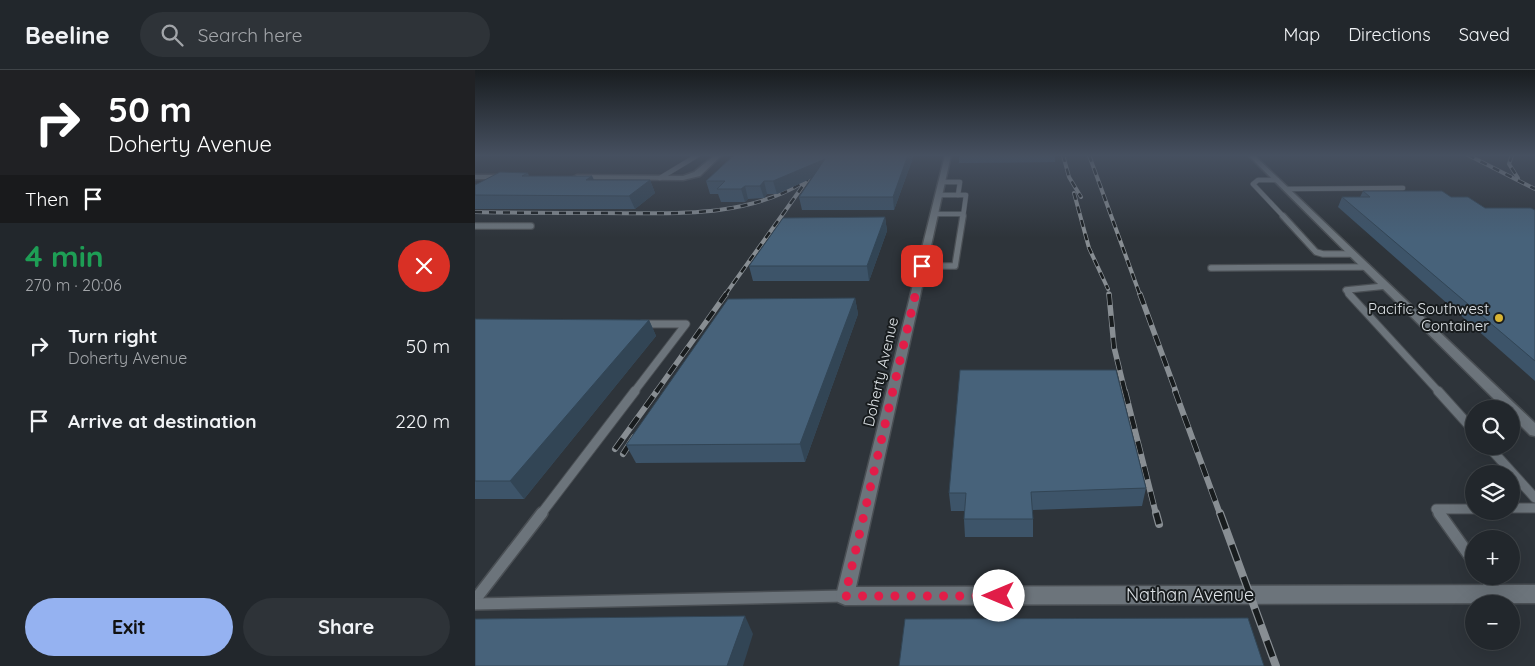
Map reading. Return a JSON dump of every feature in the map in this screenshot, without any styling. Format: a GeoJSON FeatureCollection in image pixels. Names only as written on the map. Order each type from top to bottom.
{"type":"FeatureCollection","features":[{"type":"Feature","properties":{"kind":"street","name":"Doherty Avenue"},"geometry":{"type":"LineString","coordinates":[[845,596],[942,183]]}},
{"type":"Feature","properties":{"kind":"street"},"geometry":{"type":"LineString","coordinates":[[1280,183],[1535,431]]}},
{"type":"Feature","properties":{"kind":"street","name":"Nathan Avenue"},"geometry":{"type":"LineString","coordinates":[[845,596],[1535,594]]}},
{"type":"Feature","properties":{"kind":"lane"},"geometry":{"type":"LineString","coordinates":[[958,195],[960,183]]}},
{"type":"Feature","properties":{"kind":"lane"},"geometry":{"type":"LineString","coordinates":[[1254,183],[1253,184],[1316,252],[1323,254],[1353,254]]}},
{"type":"Feature","properties":{"kind":"lane"},"geometry":{"type":"LineString","coordinates":[[1286,188],[1403,188]]}},
{"type":"Feature","properties":{"kind":"lane"},"geometry":{"type":"LineString","coordinates":[[922,266],[955,266],[965,195],[939,195]]}},
{"type":"Feature","properties":{"kind":"lane"},"geometry":{"type":"LineString","coordinates":[[934,214],[963,214]]}},
{"type":"Feature","properties":{"kind":"lane"},"geometry":{"type":"LineString","coordinates":[[475,226],[531,226]]}},
{"type":"Feature","properties":{"kind":"lane"},"geometry":{"type":"LineString","coordinates":[[1211,268],[1367,268]]}},
{"type":"Feature","properties":{"kind":"lane"},"geometry":{"type":"LineString","coordinates":[[1386,286],[1346,290],[1465,421]]}},
{"type":"Feature","properties":{"kind":"lane"},"geometry":{"type":"LineString","coordinates":[[475,602],[687,324],[629,324]]}},
{"type":"Feature","properties":{"kind":"lane"},"geometry":{"type":"LineString","coordinates":[[1496,455],[1535,498]]}},
{"type":"Feature","properties":{"kind":"lane"},"geometry":{"type":"LineString","coordinates":[[1520,508],[1535,508]]}},
{"type":"Feature","properties":{"kind":"lane"},"geometry":{"type":"LineString","coordinates":[[1465,509],[1436,509],[1465,549]]}},
{"type":"Feature","properties":{"kind":"lane"},"geometry":{"type":"LineString","coordinates":[[1490,585],[1496,594]]}},
{"type":"Feature","properties":{"kind":"lane"},"geometry":{"type":"LineString","coordinates":[[475,602],[845,596]]}},
{"type":"Feature","properties":{"kind":"building"},"geometry":{"type":"Polygon","coordinates":[[[479,183],[646,183],[629,196],[475,195],[475,185],[479,183]]]}},
{"type":"Feature","properties":{"kind":"building"},"geometry":{"type":"Polygon","coordinates":[[[723,183],[763,183],[760,186],[745,186],[741,189],[717,189],[723,183]]]}},
{"type":"Feature","properties":{"kind":"building"},"geometry":{"type":"Polygon","coordinates":[[[809,183],[898,183],[893,197],[799,197],[809,183]]]}},
{"type":"Feature","properties":{"kind":"building","name":"Pacific Southwest Container"},"geometry":{"type":"Polygon","coordinates":[[[1363,191],[1442,191],[1451,197],[1468,197],[1485,208],[1531,208],[1535,210],[1535,361],[1342,197],[1370,197],[1363,191]]]}},
{"type":"Feature","properties":{"kind":"building"},"geometry":{"type":"Polygon","coordinates":[[[885,217],[867,266],[749,266],[783,218],[885,217]]]}},
{"type":"Feature","properties":{"kind":"building"},"geometry":{"type":"Polygon","coordinates":[[[855,298],[800,444],[626,445],[728,299],[855,298]]]}},
{"type":"Feature","properties":{"kind":"building"},"geometry":{"type":"Polygon","coordinates":[[[475,319],[649,320],[510,481],[475,481],[475,319]]]}},
{"type":"Feature","properties":{"kind":"building"},"geometry":{"type":"Polygon","coordinates":[[[960,370],[1116,370],[1146,488],[1031,492],[1033,519],[964,519],[966,493],[949,493],[960,370]]]}},
{"type":"Feature","properties":{"kind":"building"},"geometry":{"type":"Polygon","coordinates":[[[745,616],[727,666],[475,666],[475,619],[745,616]]]}},
{"type":"Feature","properties":{"kind":"building"},"geometry":{"type":"Polygon","coordinates":[[[1248,618],[1264,666],[899,666],[905,619],[1248,618]]]}},
{"type":"Feature","properties":{"kind":"railway"},"geometry":{"type":"LineString","coordinates":[[475,212],[704,212],[755,203],[779,195],[802,183]]}},
{"type":"Feature","properties":{"kind":"railway"},"geometry":{"type":"LineString","coordinates":[[725,295],[805,183]]}},
{"type":"Feature","properties":{"kind":"railway"},"geometry":{"type":"LineString","coordinates":[[1072,183],[1081,197]]}},
{"type":"Feature","properties":{"kind":"railway"},"geometry":{"type":"LineString","coordinates":[[1099,183],[1140,295]]}},
{"type":"Feature","properties":{"kind":"railway"},"geometry":{"type":"LineString","coordinates":[[1523,183],[1535,189]]}},
{"type":"Feature","properties":{"kind":"railway"},"geometry":{"type":"LineString","coordinates":[[1074,193],[1089,248],[1108,289]]}},
{"type":"Feature","properties":{"kind":"railway"},"geometry":{"type":"LineString","coordinates":[[656,392],[726,294]]}},
{"type":"Feature","properties":{"kind":"railway"},"geometry":{"type":"LineString","coordinates":[[1109,294],[1114,347],[1125,392]]}},
{"type":"Feature","properties":{"kind":"railway"},"geometry":{"type":"LineString","coordinates":[[1140,294],[1176,392]]}},
{"type":"Feature","properties":{"kind":"railway"},"geometry":{"type":"LineString","coordinates":[[615,449],[657,391]]}},
{"type":"Feature","properties":{"kind":"railway"},"geometry":{"type":"LineString","coordinates":[[1125,391],[1156,514]]}},
{"type":"Feature","properties":{"kind":"railway"},"geometry":{"type":"LineString","coordinates":[[1175,391],[1220,514]]}},
{"type":"Feature","properties":{"kind":"railway"},"geometry":{"type":"LineString","coordinates":[[623,454],[634,437]]}},
{"type":"Feature","properties":{"kind":"railway"},"geometry":{"type":"LineString","coordinates":[[1156,513],[1159,524]]}},
{"type":"Feature","properties":{"kind":"railway"},"geometry":{"type":"LineString","coordinates":[[1220,513],[1276,666]]}},
{"type":"Feature","properties":{"kind":"place","name":"Pacific Southwest Container"},"geometry":{"type":"Point","coordinates":[1499,318]}},
{"type":"Feature","properties":{"kind":"route"},"geometry":{"type":"LineString","coordinates":[[922,266],[845,596],[999,596]]}}]}
